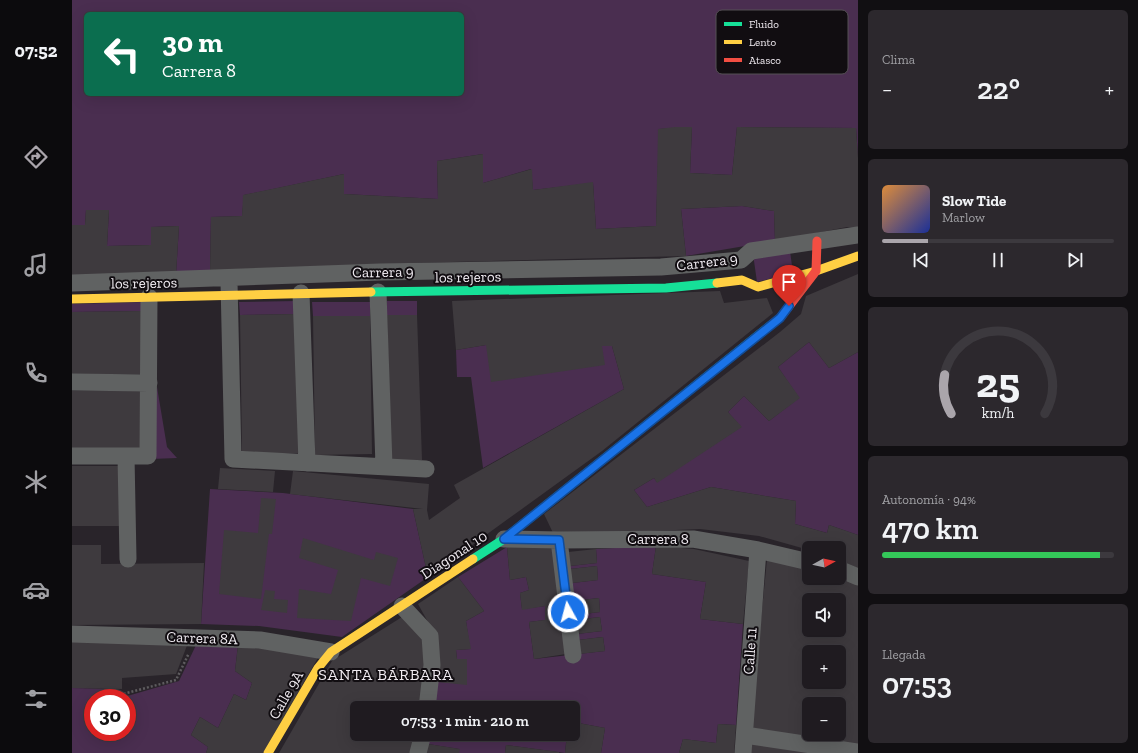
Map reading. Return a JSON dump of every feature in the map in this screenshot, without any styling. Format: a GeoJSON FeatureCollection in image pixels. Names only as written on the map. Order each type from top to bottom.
{"type":"FeatureCollection","features":[{"type":"Feature","properties":{"kind":"street","name":"Carrera 9"},"geometry":{"type":"LineString","coordinates":[[72,283],[229,277],[661,267],[741,260],[751,251],[858,235]]}},
{"type":"Feature","properties":{"kind":"street"},"geometry":{"type":"LineString","coordinates":[[816,271],[817,242]]}},
{"type":"Feature","properties":{"kind":"street","name":"los rejeros"},"geometry":{"type":"LineString","coordinates":[[72,299],[301,293],[666,288],[742,280],[758,287],[816,271],[858,256]]}},
{"type":"Feature","properties":{"kind":"street","name":"Diagonal 10"},"geometry":{"type":"LineString","coordinates":[[331,652],[504,539],[780,318],[816,271]]}},
{"type":"Feature","properties":{"kind":"street"},"geometry":{"type":"LineString","coordinates":[[229,277],[233,459],[426,469]]}},
{"type":"Feature","properties":{"kind":"street"},"geometry":{"type":"LineString","coordinates":[[378,292],[384,466]]}},
{"type":"Feature","properties":{"kind":"street"},"geometry":{"type":"LineString","coordinates":[[301,293],[307,463]]}},
{"type":"Feature","properties":{"kind":"street"},"geometry":{"type":"LineString","coordinates":[[72,456],[148,456],[149,297]]}},
{"type":"Feature","properties":{"kind":"street"},"geometry":{"type":"LineString","coordinates":[[72,382],[149,383]]}},
{"type":"Feature","properties":{"kind":"street"},"geometry":{"type":"LineString","coordinates":[[126,456],[128,559]]}},
{"type":"Feature","properties":{"kind":"street","name":"Carrera 8"},"geometry":{"type":"LineString","coordinates":[[504,539],[559,540],[693,538],[758,550],[802,560]]}},
{"type":"Feature","properties":{"kind":"street"},"geometry":{"type":"LineString","coordinates":[[559,540],[573,655]]}},
{"type":"Feature","properties":{"kind":"street","name":"Calle 11"},"geometry":{"type":"LineString","coordinates":[[743,753],[758,550]]}},
{"type":"Feature","properties":{"kind":"street"},"geometry":{"type":"LineString","coordinates":[[846,572],[858,577]]}},
{"type":"Feature","properties":{"kind":"street"},"geometry":{"type":"LineString","coordinates":[[402,606],[430,636],[432,665],[429,701]]}},
{"type":"Feature","properties":{"kind":"street","name":"Carrera 8A"},"geometry":{"type":"LineString","coordinates":[[72,634],[260,640],[331,652]]}},
{"type":"Feature","properties":{"kind":"street","name":"Calle 9A"},"geometry":{"type":"LineString","coordinates":[[268,753],[318,668],[331,652]]}},
{"type":"Feature","properties":{"kind":"street"},"geometry":{"type":"LineString","coordinates":[[744,735],[858,752]]}},
{"type":"Feature","properties":{"kind":"street"},"geometry":{"type":"LineString","coordinates":[[418,753],[421,741]]}},
{"type":"Feature","properties":{"kind":"path"},"geometry":{"type":"LineString","coordinates":[[136,690],[176,680],[196,638]]}},
{"type":"Feature","properties":{"kind":"shaded area"},"geometry":{"type":"Polygon","coordinates":[[[72,0],[858,0],[858,158],[856,128],[737,127],[732,175],[690,173],[692,127],[659,129],[656,226],[596,229],[593,183],[533,190],[531,169],[483,183],[483,154],[437,161],[438,199],[344,194],[344,174],[244,195],[242,216],[211,217],[210,272],[176,274],[179,226],[151,227],[151,245],[107,246],[109,210],[86,210],[85,225],[72,225],[72,0]]]}},
{"type":"Feature","properties":{"kind":"shaded area"},"geometry":{"type":"Polygon","coordinates":[[[742,206],[774,211],[775,241],[686,256],[681,209],[742,206]]]}},
{"type":"Feature","properties":{"kind":"shaded area"},"geometry":{"type":"Polygon","coordinates":[[[790,251],[793,273],[757,282],[753,254],[790,251]]]}},
{"type":"Feature","properties":{"kind":"shaded area"},"geometry":{"type":"Polygon","coordinates":[[[297,301],[297,314],[240,315],[239,302],[297,301]]]}},
{"type":"Feature","properties":{"kind":"shaded area"},"geometry":{"type":"Polygon","coordinates":[[[387,301],[417,301],[417,315],[387,315],[387,301]]]}},
{"type":"Feature","properties":{"kind":"shaded area"},"geometry":{"type":"Polygon","coordinates":[[[142,302],[143,311],[72,312],[72,304],[142,302]]]}},
{"type":"Feature","properties":{"kind":"shaded area"},"geometry":{"type":"Polygon","coordinates":[[[312,302],[370,302],[370,316],[313,316],[312,302]]]}},
{"type":"Feature","properties":{"kind":"shaded area"},"geometry":{"type":"Polygon","coordinates":[[[809,342],[829,368],[858,352],[858,535],[829,525],[827,533],[795,524],[796,501],[711,487],[647,507],[634,490],[654,478],[657,482],[741,427],[728,412],[744,396],[769,421],[799,398],[778,367],[809,342]]]}},
{"type":"Feature","properties":{"kind":"shaded area"},"geometry":{"type":"Polygon","coordinates":[[[486,345],[612,346],[624,389],[483,468],[471,377],[457,377],[456,350],[486,345]]]}},
{"type":"Feature","properties":{"kind":"shaded area"},"geometry":{"type":"Polygon","coordinates":[[[157,387],[167,447],[177,458],[151,459],[157,387]]]}},
{"type":"Feature","properties":{"kind":"shaded area"},"geometry":{"type":"Polygon","coordinates":[[[210,489],[283,493],[413,509],[428,577],[342,637],[259,626],[201,624],[210,489]]]}},
{"type":"Feature","properties":{"kind":"shaded area"},"geometry":{"type":"Polygon","coordinates":[[[656,546],[652,574],[706,582],[700,619],[743,624],[736,725],[718,724],[716,743],[683,739],[679,753],[601,753],[605,728],[580,723],[580,701],[435,701],[438,682],[467,684],[467,660],[457,659],[456,650],[470,649],[466,621],[484,611],[458,577],[507,547],[510,580],[526,577],[529,590],[520,593],[522,609],[545,606],[545,620],[529,622],[534,659],[605,651],[603,637],[578,640],[577,634],[602,631],[600,617],[575,620],[575,615],[600,612],[599,598],[574,601],[572,583],[598,580],[597,566],[570,569],[570,566],[597,563],[596,549],[656,546]]]}},
{"type":"Feature","properties":{"kind":"shaded area"},"geometry":{"type":"Polygon","coordinates":[[[197,643],[238,645],[235,671],[252,683],[246,700],[234,694],[218,728],[200,717],[191,735],[208,747],[206,753],[72,753],[72,688],[115,689],[84,689],[84,741],[136,741],[136,694],[179,681],[197,643]]]}},
{"type":"Feature","properties":{"kind":"shaded area"},"geometry":{"type":"Polygon","coordinates":[[[429,741],[566,741],[565,753],[506,745],[505,753],[459,753],[459,749],[428,744],[429,741]]]}},
{"type":"Feature","properties":{"kind":"building"},"geometry":{"type":"Polygon","coordinates":[[[692,127],[690,173],[732,175],[737,127],[856,128],[858,158],[858,228],[847,227],[775,241],[774,211],[742,206],[681,209],[686,256],[412,263],[210,272],[211,217],[242,216],[243,195],[344,174],[344,194],[438,199],[437,161],[483,154],[483,183],[532,169],[533,190],[593,182],[596,229],[656,226],[658,129],[692,127]]]}},
{"type":"Feature","properties":{"kind":"building"},"geometry":{"type":"Polygon","coordinates":[[[86,210],[109,210],[107,246],[151,245],[151,227],[179,226],[176,274],[72,276],[72,225],[85,225],[86,210]]]}},
{"type":"Feature","properties":{"kind":"building"},"geometry":{"type":"Polygon","coordinates":[[[858,274],[858,352],[829,368],[809,342],[778,367],[800,398],[769,421],[744,396],[728,412],[742,427],[657,483],[654,478],[634,490],[647,507],[711,487],[796,501],[795,524],[827,533],[829,525],[858,535],[858,568],[846,563],[846,541],[802,541],[802,548],[759,536],[700,529],[554,535],[544,514],[780,332],[801,314],[806,296],[858,274]]]}},
{"type":"Feature","properties":{"kind":"building"},"geometry":{"type":"Polygon","coordinates":[[[720,291],[724,303],[767,298],[773,313],[602,451],[428,577],[413,509],[423,509],[290,494],[293,471],[429,484],[427,510],[429,520],[460,498],[454,485],[624,389],[612,346],[602,346],[605,365],[491,382],[486,345],[456,350],[452,301],[720,291]]]}},
{"type":"Feature","properties":{"kind":"building"},"geometry":{"type":"Polygon","coordinates":[[[143,311],[143,374],[72,374],[72,312],[143,311]]]}},
{"type":"Feature","properties":{"kind":"building"},"geometry":{"type":"Polygon","coordinates":[[[297,314],[299,453],[242,454],[240,315],[297,314]]]}},
{"type":"Feature","properties":{"kind":"building"},"geometry":{"type":"Polygon","coordinates":[[[387,315],[417,315],[422,460],[391,461],[387,315]]]}},
{"type":"Feature","properties":{"kind":"building"},"geometry":{"type":"Polygon","coordinates":[[[313,316],[370,316],[372,454],[315,455],[313,316]]]}},
{"type":"Feature","properties":{"kind":"building"},"geometry":{"type":"Polygon","coordinates":[[[72,391],[140,391],[141,451],[72,449],[72,391]]]}},
{"type":"Feature","properties":{"kind":"building"},"geometry":{"type":"Polygon","coordinates":[[[72,466],[123,466],[122,526],[72,526],[72,466]]]}},
{"type":"Feature","properties":{"kind":"building"},"geometry":{"type":"Polygon","coordinates":[[[220,468],[275,471],[273,492],[218,489],[220,468]]]}},
{"type":"Feature","properties":{"kind":"building"},"geometry":{"type":"Polygon","coordinates":[[[261,498],[276,499],[272,534],[269,534],[261,599],[219,594],[224,530],[258,533],[261,498]]]}},
{"type":"Feature","properties":{"kind":"building"},"geometry":{"type":"Polygon","coordinates":[[[303,538],[374,560],[376,552],[398,558],[390,586],[361,578],[351,621],[297,618],[299,589],[331,594],[338,570],[299,558],[303,538]]]}},
{"type":"Feature","properties":{"kind":"building"},"geometry":{"type":"Polygon","coordinates":[[[72,545],[101,545],[101,564],[204,563],[201,624],[72,625],[72,545]]]}},
{"type":"Feature","properties":{"kind":"building"},"geometry":{"type":"Polygon","coordinates":[[[552,546],[566,654],[534,659],[529,622],[545,620],[545,606],[522,610],[520,593],[529,590],[526,577],[510,580],[507,547],[552,546]]]}},
{"type":"Feature","properties":{"kind":"building"},"geometry":{"type":"Polygon","coordinates":[[[656,546],[694,549],[749,561],[743,624],[700,619],[706,582],[652,574],[656,546]]]}},
{"type":"Feature","properties":{"kind":"building"},"geometry":{"type":"Polygon","coordinates":[[[596,549],[597,563],[570,566],[568,552],[596,549]]]}},
{"type":"Feature","properties":{"kind":"building"},"geometry":{"type":"Polygon","coordinates":[[[767,560],[802,568],[802,585],[846,585],[846,580],[858,584],[858,747],[822,741],[846,741],[846,697],[802,697],[802,738],[750,729],[767,560]]]}},
{"type":"Feature","properties":{"kind":"building"},"geometry":{"type":"Polygon","coordinates":[[[597,566],[598,580],[572,583],[570,569],[597,566]]]}},
{"type":"Feature","properties":{"kind":"building"},"geometry":{"type":"Polygon","coordinates":[[[458,577],[484,611],[466,621],[471,649],[456,650],[457,659],[467,659],[467,685],[438,682],[433,631],[418,604],[458,577]]]}},
{"type":"Feature","properties":{"kind":"building"},"geometry":{"type":"Polygon","coordinates":[[[265,590],[275,591],[274,599],[288,600],[287,613],[261,610],[265,590]]]}},
{"type":"Feature","properties":{"kind":"building"},"geometry":{"type":"Polygon","coordinates":[[[599,598],[600,612],[575,615],[574,601],[599,598]]]}},
{"type":"Feature","properties":{"kind":"building"},"geometry":{"type":"Polygon","coordinates":[[[402,617],[425,640],[422,701],[350,701],[350,741],[414,741],[410,753],[279,753],[332,661],[402,617]]]}},
{"type":"Feature","properties":{"kind":"building"},"geometry":{"type":"Polygon","coordinates":[[[600,617],[602,631],[577,634],[575,620],[600,617]]]}},
{"type":"Feature","properties":{"kind":"building"},"geometry":{"type":"Polygon","coordinates":[[[603,637],[605,651],[579,654],[578,640],[603,637]]]}},
{"type":"Feature","properties":{"kind":"building"},"geometry":{"type":"Polygon","coordinates":[[[72,642],[188,643],[176,674],[122,678],[122,689],[72,688],[72,642]]]}},
{"type":"Feature","properties":{"kind":"building"},"geometry":{"type":"Polygon","coordinates":[[[238,645],[319,656],[263,753],[206,753],[208,747],[191,735],[200,717],[218,728],[234,694],[246,700],[252,683],[235,671],[238,645]]]}},
{"type":"Feature","properties":{"kind":"building"},"geometry":{"type":"Polygon","coordinates":[[[580,723],[605,728],[601,753],[565,753],[566,741],[580,741],[580,723]]]}},
{"type":"Feature","properties":{"kind":"building"},"geometry":{"type":"Polygon","coordinates":[[[718,724],[736,725],[734,753],[679,753],[683,739],[716,743],[718,724]]]}},
{"type":"Feature","properties":{"kind":"building"},"geometry":{"type":"Polygon","coordinates":[[[751,742],[818,753],[750,753],[751,742]]]}},
{"type":"Feature","properties":{"kind":"building"},"geometry":{"type":"Polygon","coordinates":[[[428,744],[460,749],[459,753],[426,753],[428,744]]]}},
{"type":"Feature","properties":{"kind":"building"},"geometry":{"type":"Polygon","coordinates":[[[506,745],[559,752],[559,753],[505,753],[506,745]]]}},
{"type":"Feature","properties":{"kind":"traffic: fast"},"geometry":{"type":"LineString","coordinates":[[371,292],[666,288],[717,283]]}},
{"type":"Feature","properties":{"kind":"traffic: fast"},"geometry":{"type":"LineString","coordinates":[[473,559],[504,539],[771,325]]}},
{"type":"Feature","properties":{"kind":"traffic: slow"},"geometry":{"type":"LineString","coordinates":[[717,283],[742,280],[758,287],[816,271],[858,256]]}},
{"type":"Feature","properties":{"kind":"traffic: slow"},"geometry":{"type":"LineString","coordinates":[[72,299],[371,292]]}},
{"type":"Feature","properties":{"kind":"traffic: slow"},"geometry":{"type":"LineString","coordinates":[[268,753],[318,668],[331,652],[473,559]]}},
{"type":"Feature","properties":{"kind":"traffic: jam"},"geometry":{"type":"LineString","coordinates":[[771,325],[780,318],[816,271],[817,241]]}},
{"type":"Feature","properties":{"kind":"district","name":"SANTA BÁRBARA"},"geometry":{"type":"Point","coordinates":[386,674]}},
{"type":"Feature","properties":{"kind":"route"},"geometry":{"type":"LineString","coordinates":[[568,612],[559,540],[504,539],[780,318],[789,306]]}}]}
